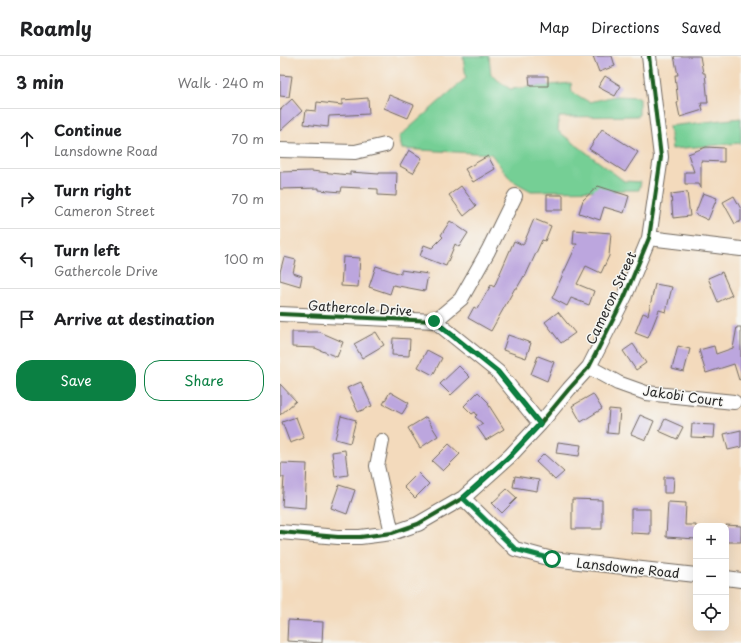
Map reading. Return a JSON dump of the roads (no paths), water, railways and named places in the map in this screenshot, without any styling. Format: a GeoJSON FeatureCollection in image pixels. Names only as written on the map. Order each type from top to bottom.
{"type":"FeatureCollection","features":[{"type":"Feature","properties":{"kind":"street","name":"Cameron Street"},"geometry":{"type":"LineString","coordinates":[[463,498],[510,456],[589,367],[625,296],[649,238],[661,157],[649,56]]}},
{"type":"Feature","properties":{"kind":"street"},"geometry":{"type":"LineString","coordinates":[[280,150],[354,152],[384,145]]}},
{"type":"Feature","properties":{"kind":"street"},"geometry":{"type":"LineString","coordinates":[[515,196],[488,251],[461,299],[434,321],[498,372],[540,424]]}},
{"type":"Feature","properties":{"kind":"street"},"geometry":{"type":"LineString","coordinates":[[649,238],[741,249]]}},
{"type":"Feature","properties":{"kind":"street","name":"Gathercole Drive"},"geometry":{"type":"LineString","coordinates":[[280,314],[434,321]]}},
{"type":"Feature","properties":{"kind":"street","name":"Jakobi Court"},"geometry":{"type":"LineString","coordinates":[[589,367],[618,383],[646,393],[734,402]]}},
{"type":"Feature","properties":{"kind":"street"},"geometry":{"type":"LineString","coordinates":[[382,441],[377,466],[392,533]]}},
{"type":"Feature","properties":{"kind":"street"},"geometry":{"type":"LineString","coordinates":[[280,532],[338,537],[360,537],[392,533],[418,524],[463,498]]}},
{"type":"Feature","properties":{"kind":"street","name":"Lansdowne Road"},"geometry":{"type":"LineString","coordinates":[[463,498],[515,549],[552,559],[693,575]]}},
{"type":"Feature","properties":{"kind":"street"},"geometry":{"type":"LineString","coordinates":[[729,578],[741,580]]}}]}
